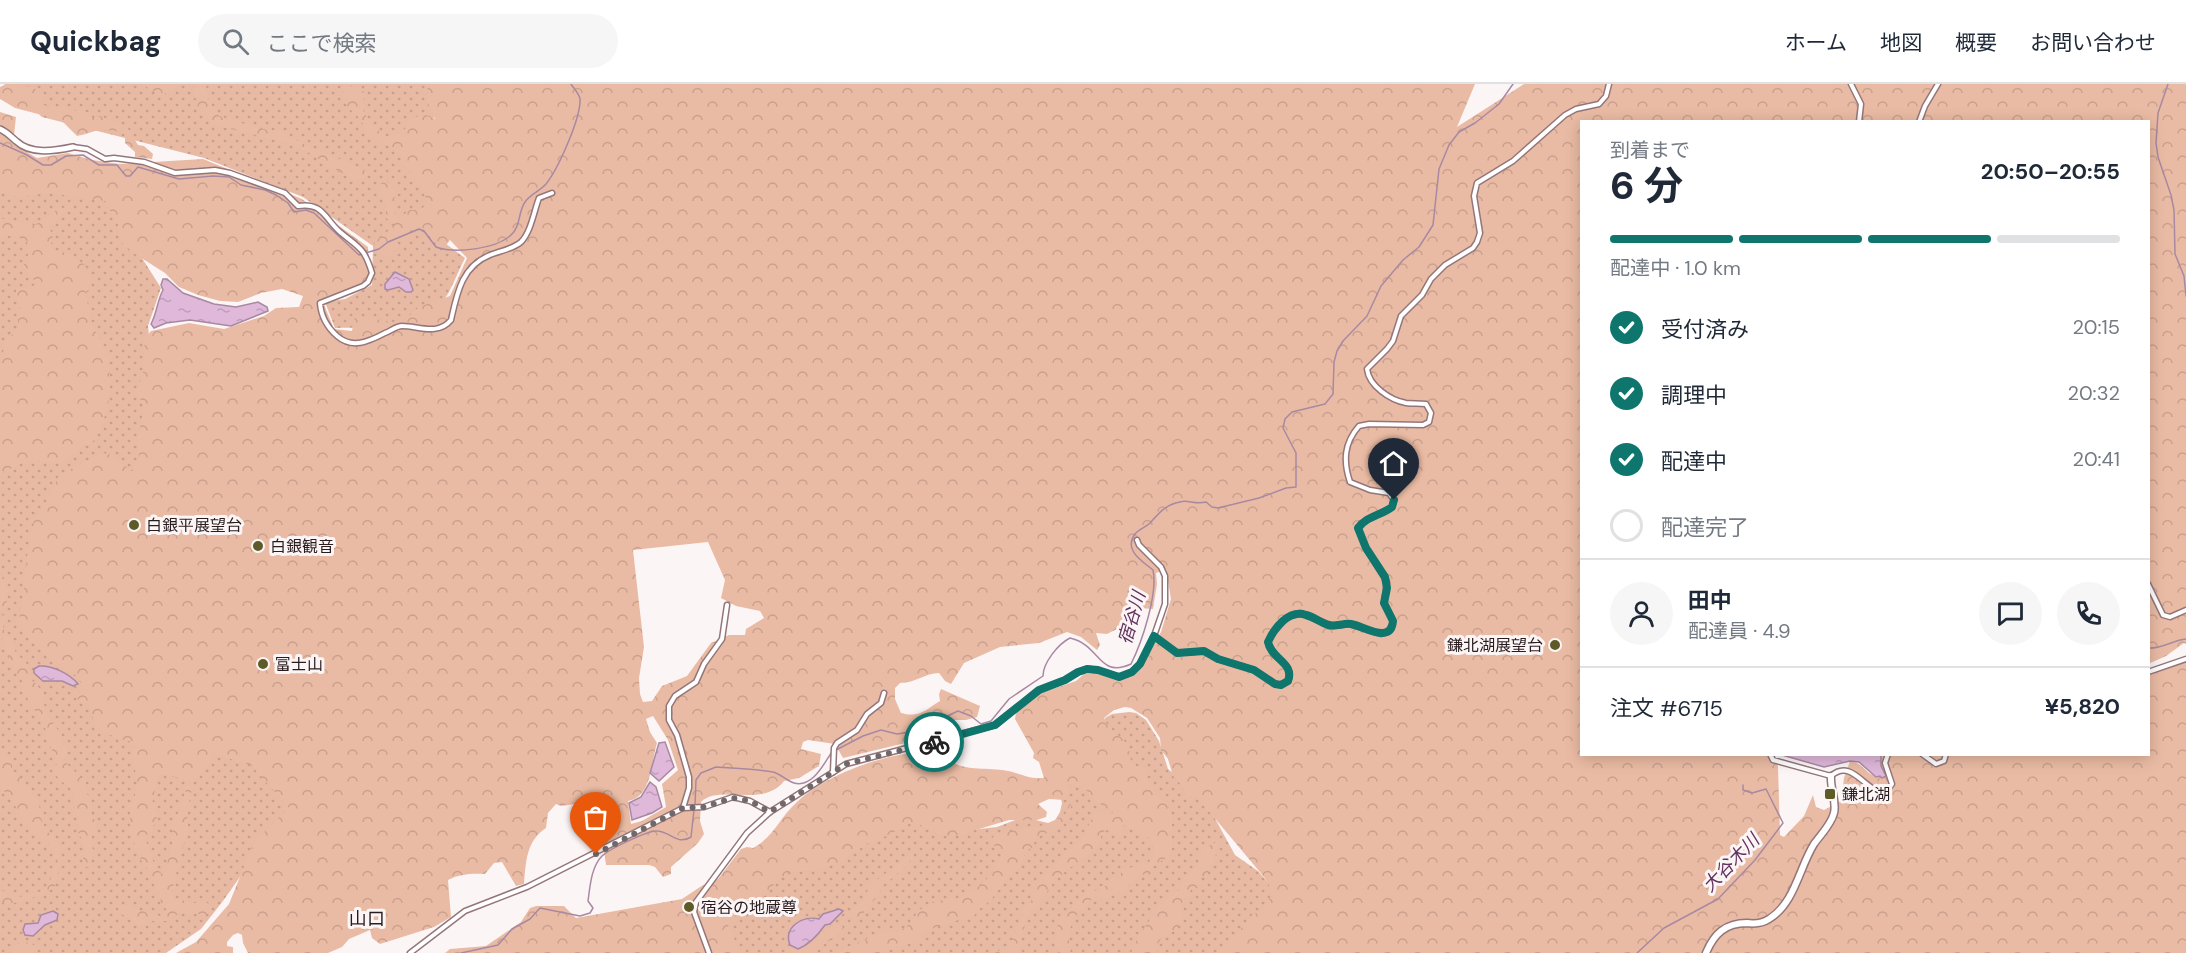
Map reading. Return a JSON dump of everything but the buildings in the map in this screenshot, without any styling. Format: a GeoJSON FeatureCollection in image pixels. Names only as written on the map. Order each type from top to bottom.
{"type":"FeatureCollection","features":[{"type":"Feature","properties":{"kind":"main road"},"geometry":{"type":"LineString","coordinates":[[1706,953],[1717,932],[1739,923],[1757,924],[1767,921],[1779,912],[1791,894],[1805,860],[1834,814],[1831,776]]}},
{"type":"Feature","properties":{"kind":"street"},"geometry":{"type":"LineString","coordinates":[[1154,636],[1177,653],[1204,651],[1218,659],[1254,670],[1275,684],[1281,685],[1288,681],[1290,672],[1288,667],[1270,652],[1268,642],[1274,632],[1292,615],[1300,613],[1326,624],[1334,626],[1348,624],[1381,634],[1391,629],[1393,621],[1384,603],[1387,582],[1366,548],[1358,528],[1365,519],[1392,507],[1394,500],[1389,493],[1370,490],[1350,482],[1345,451],[1359,426],[1369,424],[1423,425],[1429,423],[1431,413],[1426,404],[1405,403],[1392,398],[1371,381],[1367,369],[1393,341],[1401,316],[1422,295],[1431,279],[1445,265],[1473,248],[1477,242],[1480,232],[1474,196],[1477,183],[1513,161],[1564,115],[1576,109],[1599,104],[1606,96],[1610,84]]}},
{"type":"Feature","properties":{"kind":"street"},"geometry":{"type":"LineString","coordinates":[[1851,84],[1861,104],[1859,120]]}},
{"type":"Feature","properties":{"kind":"street"},"geometry":{"type":"LineString","coordinates":[[1920,120],[1938,84]]}},
{"type":"Feature","properties":{"kind":"street"},"geometry":{"type":"LineString","coordinates":[[0,129],[6,131],[16,142],[31,148],[50,151],[73,147],[87,149],[105,159],[144,162],[175,173],[215,170],[230,173],[285,193],[298,206],[309,205],[326,214],[339,231],[360,247],[372,273],[368,282],[363,286],[320,303],[328,327],[345,342],[351,344],[384,334],[397,326],[419,329],[437,328],[448,324],[459,286],[474,264],[481,258],[519,243],[526,233],[539,198],[552,193]]}},
{"type":"Feature","properties":{"kind":"street"},"geometry":{"type":"LineString","coordinates":[[709,953],[694,912],[696,902],[747,833],[770,812],[846,764],[995,725],[1039,690],[1065,680],[1078,672],[1087,669],[1098,670],[1119,677],[1132,672],[1140,664],[1154,636],[1165,604],[1165,576],[1161,567],[1139,545],[1137,540]]}},
{"type":"Feature","properties":{"kind":"street"},"geometry":{"type":"LineString","coordinates":[[2150,588],[2163,615],[2173,616],[2186,610]]}},
{"type":"Feature","properties":{"kind":"street"},"geometry":{"type":"LineString","coordinates":[[683,808],[689,789],[689,777],[679,741],[669,720],[669,706],[675,696],[696,682],[704,664],[722,639],[727,605]]}},
{"type":"Feature","properties":{"kind":"street"},"geometry":{"type":"LineString","coordinates":[[2150,671],[2186,659]]}},
{"type":"Feature","properties":{"kind":"street"},"geometry":{"type":"LineString","coordinates":[[833,772],[834,747],[857,729],[867,714],[881,703],[884,693]]}},
{"type":"Feature","properties":{"kind":"street"},"geometry":{"type":"LineString","coordinates":[[1771,756],[1773,760],[1831,776],[1838,771],[1846,770],[1877,791],[1883,791],[1892,784],[1886,763],[1888,756]]}},
{"type":"Feature","properties":{"kind":"street"},"geometry":{"type":"LineString","coordinates":[[1925,756],[1936,764],[1944,761],[1945,756]]}},
{"type":"Feature","properties":{"kind":"street"},"geometry":{"type":"LineString","coordinates":[[410,953],[465,911],[527,887],[683,808],[704,807],[733,798],[750,801],[770,812]]}},
{"type":"Feature","properties":{"kind":"shaded area"},"geometry":{"type":"Polygon","coordinates":[[[4,84],[435,84],[434,118],[404,145],[435,202],[442,241],[465,258],[449,292],[439,305],[414,321],[382,327],[335,328],[325,302],[345,299],[372,285],[373,246],[303,197],[204,158],[42,117],[4,84]]]}},
{"type":"Feature","properties":{"kind":"shaded area"},"geometry":{"type":"Polygon","coordinates":[[[0,181],[104,198],[161,288],[148,326],[156,405],[241,752],[295,806],[263,844],[201,929],[166,953],[0,953],[0,181]]]}},
{"type":"Feature","properties":{"kind":"shaded area"},"geometry":{"type":"Polygon","coordinates":[[[1136,713],[1146,720],[1159,741],[1168,769],[1199,794],[1235,855],[1258,871],[1293,911],[1255,953],[702,953],[733,909],[764,890],[781,874],[904,823],[912,821],[943,833],[997,827],[1023,817],[1048,823],[1055,820],[1062,803],[1058,788],[1065,780],[1088,787],[1105,718],[1112,714],[1136,713]]]}},
{"type":"Feature","properties":{"kind":"green space"},"geometry":{"type":"Polygon","coordinates":[[[6,84],[16,84],[39,91],[43,94],[41,103],[46,106],[86,112],[93,118],[100,116],[127,127],[138,145],[144,146],[153,154],[152,159],[135,157],[135,152],[125,143],[125,135],[120,131],[100,130],[77,136],[61,120],[15,108],[0,99],[0,87],[6,84]]]}},
{"type":"Feature","properties":{"kind":"green space"},"geometry":{"type":"Polygon","coordinates":[[[142,84],[177,84],[167,93],[160,94],[142,84]]]}},
{"type":"Feature","properties":{"kind":"green space"},"geometry":{"type":"Polygon","coordinates":[[[195,84],[206,84],[208,100],[219,116],[262,129],[282,132],[311,148],[371,174],[357,180],[350,178],[296,145],[215,125],[197,107],[198,101],[192,95],[195,84]]]}},
{"type":"Feature","properties":{"kind":"green space"},"geometry":{"type":"Polygon","coordinates":[[[345,84],[363,91],[366,95],[362,105],[365,115],[377,130],[392,138],[405,129],[410,120],[415,117],[426,115],[435,119],[427,101],[426,84],[1475,84],[1457,127],[1524,84],[2186,84],[2186,644],[2184,643],[2166,656],[2150,663],[2150,120],[1580,120],[1580,756],[1773,756],[1778,766],[1780,835],[1784,837],[1804,816],[1813,795],[1816,807],[1824,810],[1841,801],[1844,778],[1850,761],[1855,762],[1872,775],[1886,776],[1881,766],[1881,756],[2150,756],[2150,670],[2186,657],[2186,953],[1216,953],[1233,939],[1252,915],[1263,910],[1273,892],[1264,877],[1197,797],[1186,796],[1183,787],[1173,776],[1168,759],[1161,750],[1160,738],[1147,718],[1125,707],[1114,710],[1104,718],[1128,746],[1131,764],[1145,769],[1148,781],[1156,794],[1167,804],[1172,817],[1172,849],[1160,865],[1152,866],[1148,874],[1140,875],[1127,888],[1105,898],[1095,897],[1082,908],[1073,921],[1069,936],[1071,953],[1058,953],[1055,942],[1059,918],[1067,914],[1089,888],[1094,887],[1097,891],[1101,886],[1107,886],[1112,879],[1119,878],[1122,870],[1132,867],[1137,870],[1141,864],[1149,862],[1153,855],[1152,840],[1139,831],[1123,825],[1120,835],[1116,836],[1106,830],[1101,834],[1101,840],[1093,850],[1056,879],[1039,903],[1030,911],[1022,933],[1019,953],[994,953],[1009,946],[1021,922],[1022,912],[1031,903],[1033,890],[1055,864],[1081,840],[1097,809],[1110,816],[1113,812],[1098,802],[1084,787],[1073,784],[1067,784],[1068,799],[1049,799],[1038,804],[1047,812],[1046,817],[1037,820],[1009,820],[959,835],[944,836],[916,823],[909,824],[868,843],[840,862],[813,870],[790,871],[764,896],[747,899],[728,926],[736,942],[738,953],[445,953],[450,949],[486,946],[521,922],[530,908],[536,906],[564,906],[576,918],[682,899],[703,885],[718,879],[741,849],[753,848],[767,838],[791,808],[810,791],[843,773],[882,759],[902,754],[937,752],[955,764],[971,768],[1008,771],[1029,777],[1044,778],[1039,762],[1033,758],[1034,753],[1015,719],[1016,713],[1038,694],[1076,681],[1084,674],[1095,673],[1122,679],[1137,673],[1161,632],[1171,599],[1166,569],[1156,573],[1157,584],[1153,609],[1139,608],[1133,611],[1129,623],[1107,634],[1096,633],[1100,645],[1097,650],[1081,637],[1067,632],[1039,643],[1000,647],[964,663],[951,684],[945,681],[939,673],[900,683],[895,688],[895,699],[901,713],[918,714],[926,710],[940,701],[941,689],[980,706],[977,717],[954,720],[926,738],[843,758],[835,744],[808,740],[803,742],[801,749],[821,754],[819,766],[799,778],[784,781],[775,789],[765,793],[709,797],[701,802],[700,821],[704,834],[698,843],[671,867],[671,874],[663,877],[655,867],[649,865],[606,865],[600,838],[588,817],[575,804],[561,806],[556,804],[548,813],[546,828],[534,839],[528,853],[524,884],[516,886],[502,862],[494,863],[485,874],[466,874],[448,880],[451,917],[434,927],[380,944],[372,938],[370,930],[349,939],[342,947],[328,953],[248,953],[242,935],[238,933],[227,942],[227,946],[233,947],[233,953],[176,953],[196,942],[229,904],[254,842],[289,808],[251,765],[214,754],[195,782],[158,773],[152,805],[157,817],[151,832],[145,836],[151,857],[163,875],[172,848],[173,819],[179,812],[187,786],[190,786],[192,791],[187,814],[188,827],[172,890],[175,898],[192,903],[206,902],[212,907],[209,914],[182,914],[167,921],[152,921],[141,926],[118,912],[121,905],[160,916],[164,915],[167,910],[160,903],[161,897],[154,885],[151,870],[144,866],[130,832],[130,811],[138,785],[133,760],[134,742],[111,735],[98,726],[89,704],[77,699],[83,684],[74,674],[56,665],[29,638],[19,622],[27,556],[34,520],[49,497],[59,475],[103,453],[112,455],[116,461],[132,470],[139,461],[138,439],[144,406],[136,391],[143,375],[145,338],[151,331],[189,323],[224,329],[264,316],[276,308],[299,307],[303,296],[282,289],[261,293],[238,302],[220,301],[198,295],[179,287],[165,273],[122,243],[118,225],[105,201],[49,193],[18,197],[0,192],[0,112],[16,117],[13,144],[37,158],[68,153],[92,160],[120,164],[203,159],[302,199],[368,247],[370,283],[344,297],[323,302],[334,329],[352,331],[355,316],[394,322],[406,319],[419,307],[450,296],[467,258],[450,240],[445,247],[437,245],[422,227],[410,231],[409,237],[398,241],[397,249],[387,257],[378,252],[374,242],[394,224],[386,218],[386,202],[379,193],[380,184],[386,181],[395,189],[394,217],[399,218],[410,210],[420,210],[427,204],[427,200],[414,175],[402,164],[401,155],[391,147],[367,136],[364,126],[347,106],[342,86],[345,84]],[[708,542],[633,550],[644,647],[639,678],[643,702],[652,701],[662,686],[687,676],[711,643],[729,635],[745,635],[746,629],[764,618],[760,611],[736,606],[721,598],[725,580],[708,542]],[[653,716],[646,719],[657,743],[646,786],[636,798],[628,801],[631,824],[642,821],[666,807],[662,784],[678,770],[668,740],[653,716]]]}},
{"type":"Feature","properties":{"kind":"green space"},"geometry":{"type":"Polygon","coordinates":[[[71,202],[72,207],[60,215],[49,227],[53,236],[50,249],[70,254],[90,269],[90,285],[85,296],[91,323],[103,344],[107,359],[110,383],[107,408],[93,442],[77,449],[62,462],[32,459],[3,472],[0,476],[0,368],[5,342],[18,329],[18,311],[22,307],[15,294],[17,288],[35,285],[34,280],[23,267],[28,255],[27,241],[14,236],[7,236],[0,240],[0,218],[34,225],[50,213],[68,206],[71,202]]]}},
{"type":"Feature","properties":{"kind":"green space"},"geometry":{"type":"Polygon","coordinates":[[[3,576],[7,584],[6,609],[0,610],[0,578],[3,576]]]}},
{"type":"Feature","properties":{"kind":"green space"},"geometry":{"type":"Polygon","coordinates":[[[3,614],[6,618],[3,625],[5,633],[16,653],[28,665],[31,679],[43,692],[45,712],[63,737],[61,744],[66,747],[67,754],[64,761],[86,782],[86,792],[91,801],[91,817],[95,820],[96,827],[90,841],[94,849],[88,868],[83,860],[84,845],[78,831],[79,819],[74,808],[74,794],[54,771],[58,760],[48,743],[45,727],[24,693],[22,681],[13,668],[0,634],[3,614]]]}},
{"type":"Feature","properties":{"kind":"green space"},"geometry":{"type":"Polygon","coordinates":[[[0,749],[12,763],[12,770],[38,803],[43,823],[57,842],[60,854],[55,887],[16,903],[1,903],[0,892],[3,890],[7,895],[16,898],[42,891],[48,887],[57,860],[49,841],[30,829],[1,787],[0,749]]]}},
{"type":"Feature","properties":{"kind":"green space"},"geometry":{"type":"Polygon","coordinates":[[[1070,802],[1070,815],[1062,825],[1037,837],[1032,848],[1027,850],[1017,870],[974,916],[926,931],[919,939],[909,944],[880,953],[837,953],[883,932],[903,929],[912,921],[918,910],[930,903],[958,898],[972,891],[986,880],[1000,860],[1002,852],[990,842],[995,834],[1050,824],[1065,815],[1070,802]]]}},
{"type":"Feature","properties":{"kind":"green space"},"geometry":{"type":"Polygon","coordinates":[[[1216,840],[1218,841],[1214,862],[1208,872],[1200,878],[1198,888],[1191,889],[1189,897],[1183,899],[1180,910],[1181,923],[1173,931],[1164,934],[1157,945],[1156,953],[1131,953],[1139,935],[1154,914],[1179,890],[1190,872],[1199,866],[1199,858],[1205,847],[1214,844],[1216,840]]]}},
{"type":"Feature","properties":{"kind":"green space"},"geometry":{"type":"Polygon","coordinates":[[[912,853],[914,855],[908,863],[881,886],[877,897],[868,904],[862,916],[857,920],[850,918],[847,914],[864,900],[869,886],[912,853]]]}},
{"type":"Feature","properties":{"kind":"green space"},"geometry":{"type":"Polygon","coordinates":[[[834,923],[843,927],[843,930],[813,953],[790,953],[788,946],[796,950],[807,948],[834,923]]]}},
{"type":"Feature","properties":{"kind":"green space"},"geometry":{"type":"Polygon","coordinates":[[[22,941],[40,949],[28,953],[9,953],[22,941]]]}},
{"type":"Feature","properties":{"kind":"water"},"geometry":{"type":"Polygon","coordinates":[[[395,272],[409,279],[413,290],[411,292],[406,292],[399,287],[385,289],[385,284],[395,272]]]}},
{"type":"Feature","properties":{"kind":"water"},"geometry":{"type":"Polygon","coordinates":[[[163,279],[167,279],[183,293],[214,304],[236,307],[258,302],[267,307],[268,311],[231,326],[190,320],[166,323],[154,328],[151,324],[163,290],[161,285],[163,279]]]}},
{"type":"Feature","properties":{"kind":"water"},"geometry":{"type":"Polygon","coordinates":[[[39,666],[60,671],[78,684],[73,686],[62,681],[43,681],[34,673],[34,669],[39,666]]]}},
{"type":"Feature","properties":{"kind":"water"},"geometry":{"type":"Polygon","coordinates":[[[665,742],[674,767],[659,781],[650,773],[659,743],[665,742]]]}},
{"type":"Feature","properties":{"kind":"water","name":"鎌北湖"},"geometry":{"type":"Polygon","coordinates":[[[1786,756],[1881,756],[1881,766],[1886,776],[1876,777],[1859,762],[1850,761],[1824,767],[1786,756]]]}},
{"type":"Feature","properties":{"kind":"water"},"geometry":{"type":"Polygon","coordinates":[[[650,782],[656,787],[662,807],[632,820],[629,803],[641,797],[650,782]]]}},
{"type":"Feature","properties":{"kind":"water"},"geometry":{"type":"Polygon","coordinates":[[[839,909],[843,911],[830,924],[825,925],[806,945],[798,949],[790,945],[789,933],[796,924],[807,919],[819,919],[823,914],[839,909]]]}},
{"type":"Feature","properties":{"kind":"water"},"geometry":{"type":"Polygon","coordinates":[[[53,911],[58,914],[57,920],[45,925],[33,936],[25,935],[23,930],[25,924],[38,923],[41,915],[53,911]]]}},
{"type":"Feature","properties":{"kind":"waterway"},"geometry":{"type":"LineString","coordinates":[[0,143],[43,165],[51,165],[66,156],[83,155],[99,165],[117,165],[126,176],[130,176],[138,167],[179,179],[229,177],[241,185],[276,195],[288,203],[294,212],[306,210],[314,213],[359,255],[379,249],[388,242],[419,229],[424,231],[436,247],[454,250],[475,249],[496,244],[511,235],[525,202],[551,177],[568,143],[577,118],[580,99],[571,84]]}},
{"type":"Feature","properties":{"kind":"waterway","name":"宿谷川"},"geometry":{"type":"LineString","coordinates":[[836,750],[863,736],[881,730],[897,734],[916,731],[958,711],[971,716],[981,724],[991,721],[1009,699],[1043,676],[1052,654],[1070,638],[1088,647],[1105,664],[1112,667],[1131,664],[1148,618],[1154,580],[1153,570],[1135,555],[1131,545],[1135,534],[1163,510],[1175,503],[1206,502],[1218,508],[1296,487],[1296,453],[1283,428],[1285,419],[1292,412],[1325,404],[1333,394],[1334,362],[1337,351],[1343,341],[1367,316],[1381,286],[1403,260],[1419,247],[1433,225],[1439,169],[1449,145],[1459,132],[1475,123],[1499,104],[1513,84]]}},
{"type":"Feature","properties":{"kind":"waterway"},"geometry":{"type":"LineString","coordinates":[[2168,84],[2158,113],[2156,143],[2174,210],[2175,254],[2184,276],[2186,296]]}},
{"type":"Feature","properties":{"kind":"waterway"},"geometry":{"type":"LineString","coordinates":[[2150,648],[2186,639]]}},
{"type":"Feature","properties":{"kind":"waterway","name":"宿谷川"},"geometry":{"type":"LineString","coordinates":[[695,805],[696,780],[701,773],[716,767],[773,772],[791,782],[801,784],[817,774],[832,752]]}},
{"type":"Feature","properties":{"kind":"waterway","name":"大谷木川"},"geometry":{"type":"LineString","coordinates":[[1637,953],[1664,928],[1718,899],[1755,860],[1783,823],[1766,789],[1752,793],[1743,790],[1743,785]]}},
{"type":"Feature","properties":{"kind":"waterway","name":"宿谷川"},"geometry":{"type":"LineString","coordinates":[[461,953],[498,945],[512,929],[530,919],[540,908],[580,916],[590,913],[593,908],[588,901],[592,877],[595,866],[602,856],[628,841],[652,832],[662,832],[682,840],[691,837],[694,810]]}},
{"type":"Feature","properties":{"kind":"way so far"},"geometry":{"type":"LineString","coordinates":[[596,854],[683,808],[704,807],[740,798],[770,812],[846,764],[934,742]]}},
{"type":"Feature","properties":{"kind":"place","name":"白銀平展望台"},"geometry":{"type":"Point","coordinates":[134,525]}},
{"type":"Feature","properties":{"kind":"place","name":"白銀観音"},"geometry":{"type":"Point","coordinates":[258,546]}},
{"type":"Feature","properties":{"kind":"place","name":"鎌北湖展望台"},"geometry":{"type":"Point","coordinates":[1555,645]}},
{"type":"Feature","properties":{"kind":"place","name":"富士山"},"geometry":{"type":"Point","coordinates":[263,664]}},
{"type":"Feature","properties":{"kind":"place","name":"鎌北湖"},"geometry":{"type":"Point","coordinates":[1830,794]}},
{"type":"Feature","properties":{"kind":"place","name":"宿谷の地蔵尊"},"geometry":{"type":"Point","coordinates":[689,907]}},
{"type":"Feature","properties":{"kind":"district","name":"山口"},"geometry":{"type":"Point","coordinates":[367,919]}},
{"type":"Feature","properties":{"kind":"route"},"geometry":{"type":"LineString","coordinates":[[934,742],[995,725],[1039,690],[1065,680],[1078,672],[1087,669],[1098,670],[1119,677],[1132,672],[1140,664],[1154,636],[1177,653],[1204,651],[1218,659],[1254,670],[1264,678],[1281,685],[1288,681],[1290,672],[1288,667],[1270,652],[1268,642],[1286,618],[1292,615],[1300,613],[1334,626],[1348,624],[1381,634],[1388,632],[1393,621],[1384,603],[1387,582],[1366,548],[1358,528],[1365,519],[1392,507],[1394,500]]}}]}
